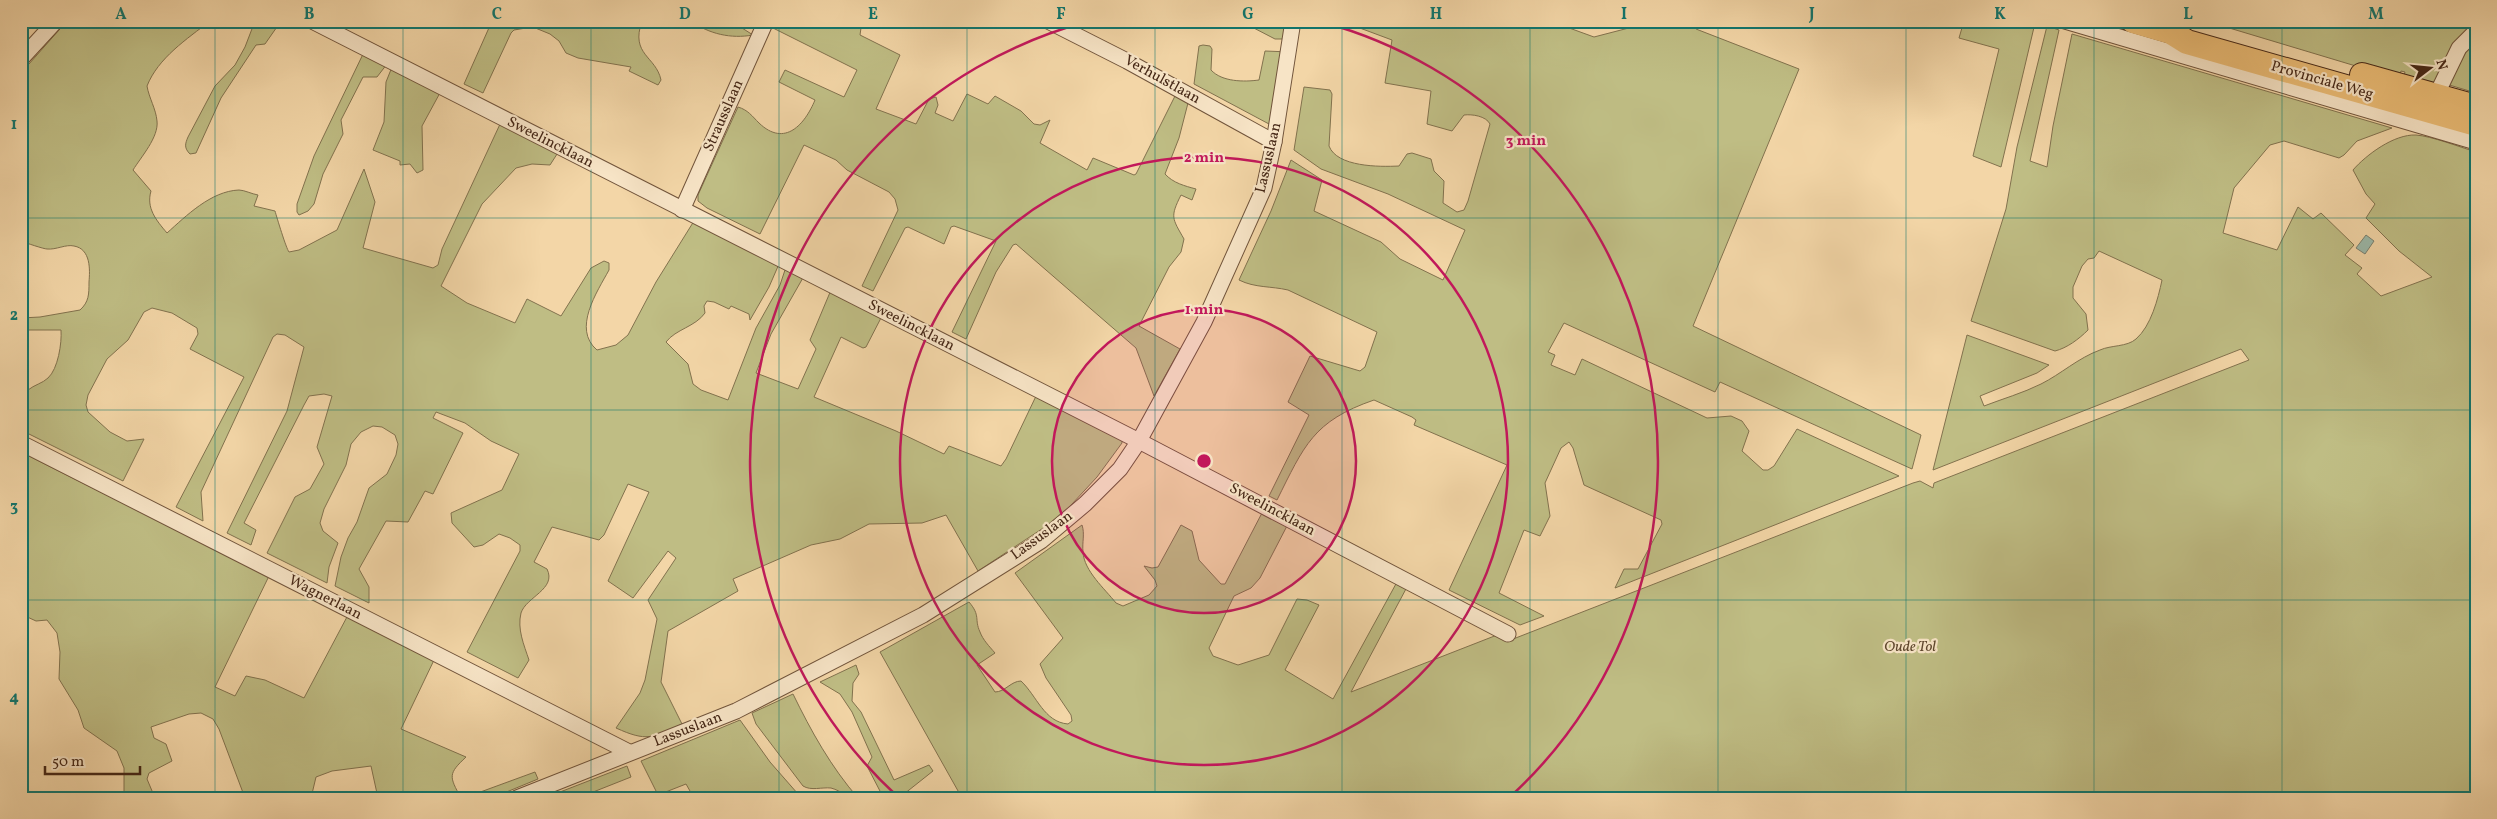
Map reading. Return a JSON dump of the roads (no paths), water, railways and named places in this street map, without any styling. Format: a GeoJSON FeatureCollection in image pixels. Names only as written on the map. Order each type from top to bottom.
{"type":"FeatureCollection","features":[{"type":"Feature","properties":{"kind":"main road","name":"Provinciale Weg"},"geometry":{"type":"LineString","coordinates":[[2134,21],[2171,32],[2188,30],[2220,37],[2429,112],[2476,124]]}},
{"type":"Feature","properties":{"kind":"main road","name":"Provinciale Weg"},"geometry":{"type":"LineString","coordinates":[[2429,112],[2476,107]]}},
{"type":"Feature","properties":{"kind":"street"},"geometry":{"type":"LineString","coordinates":[[21,59],[56,21]]}},
{"type":"Feature","properties":{"kind":"street","name":"Sweelincklaan"},"geometry":{"type":"LineString","coordinates":[[312,21],[1139,441],[1508,634]]}},
{"type":"Feature","properties":{"kind":"street","name":"Strausslaan"},"geometry":{"type":"LineString","coordinates":[[682,210],[766,21]]}},
{"type":"Feature","properties":{"kind":"street","name":"Verhulstlaan"},"geometry":{"type":"LineString","coordinates":[[1048,21],[1127,61],[1274,142]]}},
{"type":"Feature","properties":{"kind":"street","name":"Lassuslaan"},"geometry":{"type":"LineString","coordinates":[[517,798],[736,711],[924,615],[1041,541],[1085,504],[1120,469],[1139,441],[1204,322],[1264,188],[1274,142],[1293,21]]}},
{"type":"Feature","properties":{"kind":"street"},"geometry":{"type":"LineString","coordinates":[[2065,21],[2189,58],[2429,112],[2476,142]]}},
{"type":"Feature","properties":{"kind":"street"},"geometry":{"type":"LineString","coordinates":[[2429,112],[2459,48],[2476,31]]}},
{"type":"Feature","properties":{"kind":"street","name":"Wagnerlaan"},"geometry":{"type":"LineString","coordinates":[[21,443],[629,752]]}},
{"type":"Feature","properties":{"kind":"park label","name":"Oude Tol"},"geometry":{"type":"Point","coordinates":[1910,647]}}]}
